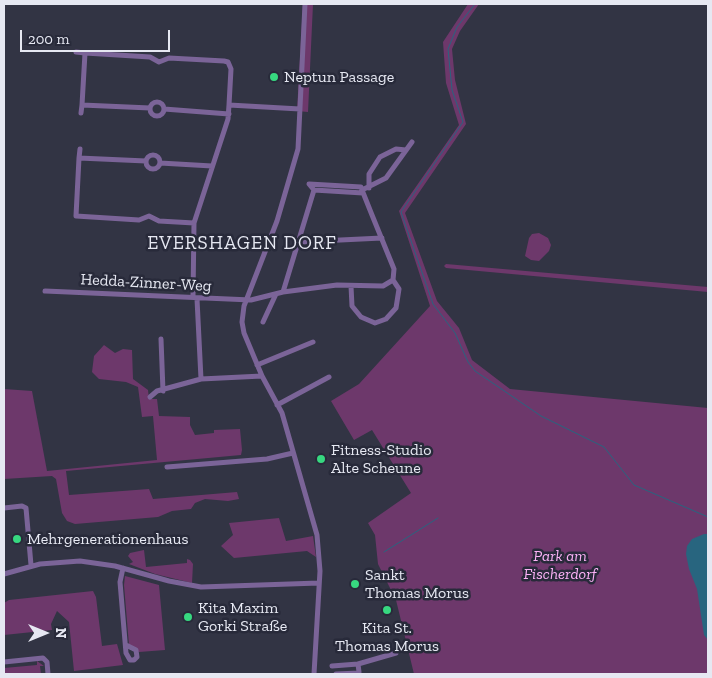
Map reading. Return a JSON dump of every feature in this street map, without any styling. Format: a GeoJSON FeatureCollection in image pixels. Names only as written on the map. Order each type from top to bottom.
{"type":"FeatureCollection","features":[{"type":"Feature","properties":{"kind":"street"},"geometry":{"type":"LineString","coordinates":[[305,4],[297,155],[277,221],[246,300],[242,317],[242,328],[257,365],[277,405],[317,535],[320,559],[314,674]]}},
{"type":"Feature","properties":{"kind":"street"},"geometry":{"type":"LineString","coordinates":[[76,52],[150,57],[159,62],[169,58],[224,61],[228,62],[231,69],[229,114],[194,223],[195,298],[201,379]]}},
{"type":"Feature","properties":{"kind":"street"},"geometry":{"type":"LineString","coordinates":[[81,113],[85,53]]}},
{"type":"Feature","properties":{"kind":"street"},"geometry":{"type":"LineString","coordinates":[[150,108],[152,104],[157,102],[162,104],[164,109]]}},
{"type":"Feature","properties":{"kind":"street"},"geometry":{"type":"LineString","coordinates":[[82,105],[150,108],[156,115],[161,114],[164,109]]}},
{"type":"Feature","properties":{"kind":"street"},"geometry":{"type":"LineString","coordinates":[[229,105],[300,109]]}},
{"type":"Feature","properties":{"kind":"street"},"geometry":{"type":"LineString","coordinates":[[164,109],[229,114]]}},
{"type":"Feature","properties":{"kind":"street"},"geometry":{"type":"LineString","coordinates":[[363,191],[386,178],[412,142]]}},
{"type":"Feature","properties":{"kind":"street"},"geometry":{"type":"LineString","coordinates":[[80,149],[76,216],[139,220],[150,216],[159,221],[194,223]]}},
{"type":"Feature","properties":{"kind":"street"},"geometry":{"type":"LineString","coordinates":[[369,188],[369,174],[380,158],[396,150],[406,150]]}},
{"type":"Feature","properties":{"kind":"street"},"geometry":{"type":"LineString","coordinates":[[154,155],[159,158],[160,163],[158,168],[152,169],[146,161],[154,155]]}},
{"type":"Feature","properties":{"kind":"street"},"geometry":{"type":"LineString","coordinates":[[79,158],[146,161]]}},
{"type":"Feature","properties":{"kind":"street"},"geometry":{"type":"LineString","coordinates":[[160,163],[212,166]]}},
{"type":"Feature","properties":{"kind":"street"},"geometry":{"type":"LineString","coordinates":[[283,292],[314,190],[309,184],[361,187],[394,269],[393,280],[399,289],[396,308],[386,319],[375,323],[360,316],[352,306],[351,286]]}},
{"type":"Feature","properties":{"kind":"street"},"geometry":{"type":"LineString","coordinates":[[299,242],[382,238]]}},
{"type":"Feature","properties":{"kind":"street","name":"Hedda-Zinner-Weg"},"geometry":{"type":"LineString","coordinates":[[46,291],[246,300],[283,292],[337,285],[383,286],[393,280]]}},
{"type":"Feature","properties":{"kind":"street"},"geometry":{"type":"LineString","coordinates":[[263,322],[276,294]]}},
{"type":"Feature","properties":{"kind":"street"},"geometry":{"type":"LineString","coordinates":[[161,339],[163,391]]}},
{"type":"Feature","properties":{"kind":"street"},"geometry":{"type":"LineString","coordinates":[[257,365],[312,342]]}},
{"type":"Feature","properties":{"kind":"street"},"geometry":{"type":"LineString","coordinates":[[150,397],[201,379],[262,376]]}},
{"type":"Feature","properties":{"kind":"street"},"geometry":{"type":"LineString","coordinates":[[277,405],[329,377]]}},
{"type":"Feature","properties":{"kind":"street"},"geometry":{"type":"LineString","coordinates":[[167,467],[267,459],[293,453]]}},
{"type":"Feature","properties":{"kind":"street"},"geometry":{"type":"LineString","coordinates":[[4,508],[22,506],[26,508],[31,565]]}},
{"type":"Feature","properties":{"kind":"street"},"geometry":{"type":"LineString","coordinates":[[4,574],[31,565],[80,561],[123,568],[169,581],[201,587],[319,584]]}},
{"type":"Feature","properties":{"kind":"street"},"geometry":{"type":"LineString","coordinates":[[123,568],[120,582],[126,645]]}},
{"type":"Feature","properties":{"kind":"street"},"geometry":{"type":"LineString","coordinates":[[332,666],[358,664],[396,653]]}},
{"type":"Feature","properties":{"kind":"street"},"geometry":{"type":"LineString","coordinates":[[4,662],[43,658],[47,662],[48,674]]}},
{"type":"Feature","properties":{"kind":"street"},"geometry":{"type":"LineString","coordinates":[[336,674],[359,673],[358,664]]}},
{"type":"Feature","properties":{"kind":"green space"},"geometry":{"type":"Polygon","coordinates":[[[303,4],[313,4],[308,112],[297,111],[303,4]]]}},
{"type":"Feature","properties":{"kind":"green space","name":"Park am Fischerdorf"},"geometry":{"type":"Polygon","coordinates":[[[468,4],[479,4],[460,31],[452,49],[455,80],[466,124],[405,213],[437,301],[459,328],[472,360],[510,389],[708,408],[708,674],[414,674],[396,600],[378,564],[375,535],[368,523],[411,493],[372,430],[354,440],[331,401],[359,384],[430,306],[399,211],[459,125],[446,83],[443,42],[468,4]]]}},
{"type":"Feature","properties":{"kind":"green space"},"geometry":{"type":"Polygon","coordinates":[[[539,233],[548,238],[551,245],[549,251],[539,261],[531,260],[525,256],[529,238],[532,234],[539,233]]]}},
{"type":"Feature","properties":{"kind":"green space"},"geometry":{"type":"Polygon","coordinates":[[[446,264],[708,287],[708,292],[446,268],[444,266],[446,264]]]}},
{"type":"Feature","properties":{"kind":"green space"},"geometry":{"type":"Polygon","coordinates":[[[104,345],[115,353],[123,349],[132,350],[133,379],[148,390],[149,399],[157,399],[159,416],[190,417],[190,425],[195,435],[214,433],[214,430],[240,429],[241,455],[66,471],[69,495],[149,489],[153,499],[237,492],[239,499],[228,501],[205,499],[195,503],[191,509],[172,511],[158,517],[75,524],[67,521],[62,513],[56,479],[52,476],[4,479],[4,389],[32,391],[47,471],[157,460],[153,416],[142,417],[138,387],[126,382],[99,379],[92,372],[94,356],[104,345]]]}},
{"type":"Feature","properties":{"kind":"green space"},"geometry":{"type":"Polygon","coordinates":[[[279,518],[286,541],[313,536],[316,557],[307,551],[234,558],[221,546],[233,535],[229,523],[279,518]]]}},
{"type":"Feature","properties":{"kind":"green space"},"geometry":{"type":"Polygon","coordinates":[[[144,550],[146,567],[187,563],[187,559],[190,560],[193,564],[192,583],[155,574],[129,564],[133,562],[128,556],[130,553],[144,550]]]}},
{"type":"Feature","properties":{"kind":"green space"},"geometry":{"type":"Polygon","coordinates":[[[125,576],[159,585],[165,650],[139,652],[129,645],[124,585],[125,576]]]}},
{"type":"Feature","properties":{"kind":"green space"},"geometry":{"type":"Polygon","coordinates":[[[93,591],[96,597],[102,646],[117,644],[123,665],[74,671],[69,622],[57,611],[51,624],[52,630],[4,635],[4,603],[9,600],[93,591]]]}},
{"type":"Feature","properties":{"kind":"green space"},"geometry":{"type":"Polygon","coordinates":[[[37,661],[44,666],[40,666],[41,674],[4,674],[4,668],[37,665],[37,661]]]}},
{"type":"Feature","properties":{"kind":"water"},"geometry":{"type":"Polygon","coordinates":[[[708,534],[708,640],[704,635],[697,589],[689,569],[686,554],[687,546],[692,539],[708,534]]]}},
{"type":"Feature","properties":{"kind":"waterway"},"geometry":{"type":"LineString","coordinates":[[475,4],[457,27],[448,49],[452,90],[463,122],[401,212],[433,304],[455,333],[468,362],[475,371],[541,416],[604,447],[634,485],[708,517]]}},
{"type":"Feature","properties":{"kind":"waterway"},"geometry":{"type":"LineString","coordinates":[[384,552],[438,518]]}},
{"type":"Feature","properties":{"kind":"place","name":"Neptun Passage"},"geometry":{"type":"Point","coordinates":[274,77]}},
{"type":"Feature","properties":{"kind":"place","name":"Fitness-Studio Alte Scheune"},"geometry":{"type":"Point","coordinates":[321,459]}},
{"type":"Feature","properties":{"kind":"place","name":"Mehrgenerationenhaus"},"geometry":{"type":"Point","coordinates":[17,539]}},
{"type":"Feature","properties":{"kind":"place","name":"Sankt Thomas Morus"},"geometry":{"type":"Point","coordinates":[355,584]}},
{"type":"Feature","properties":{"kind":"place","name":"Kita St. Thomas Morus"},"geometry":{"type":"Point","coordinates":[387,610]}},
{"type":"Feature","properties":{"kind":"place","name":"Kita Maxim Gorki Straße"},"geometry":{"type":"Point","coordinates":[188,617]}},
{"type":"Feature","properties":{"kind":"district","name":"EVERSHAGEN DORF"},"geometry":{"type":"Point","coordinates":[242,244]}}]}
